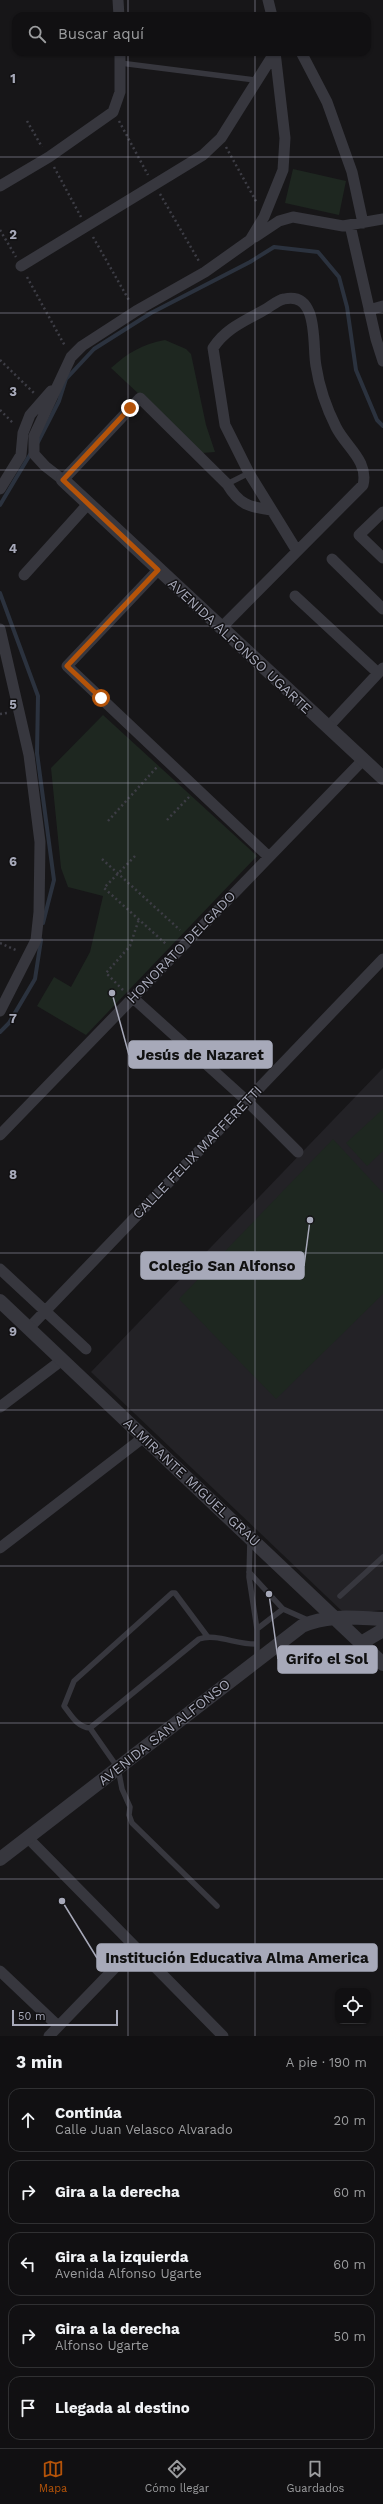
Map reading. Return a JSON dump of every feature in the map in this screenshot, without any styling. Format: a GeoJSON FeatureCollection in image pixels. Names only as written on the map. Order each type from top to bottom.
{"type":"FeatureCollection","features":[{"type":"Feature","properties":{"kind":"street"},"geometry":{"type":"LineString","coordinates":[[118,0],[119,12]]}},
{"type":"Feature","properties":{"kind":"street"},"geometry":{"type":"LineString","coordinates":[[268,0],[271,12]]}},
{"type":"Feature","properties":{"kind":"street"},"geometry":{"type":"LineString","coordinates":[[21,266],[203,154],[221,138],[239,113],[255,80],[272,56]]}},
{"type":"Feature","properties":{"kind":"street"},"geometry":{"type":"LineString","coordinates":[[250,240],[264,217],[283,170],[285,138],[275,56]]}},
{"type":"Feature","properties":{"kind":"street"},"geometry":{"type":"LineString","coordinates":[[303,56],[327,102],[352,172],[363,223]]}},
{"type":"Feature","properties":{"kind":"street"},"geometry":{"type":"LineString","coordinates":[[0,186],[49,157],[113,112],[120,92],[120,57]]}},
{"type":"Feature","properties":{"kind":"street"},"geometry":{"type":"LineString","coordinates":[[271,510],[252,507],[236,498],[227,484],[140,398],[63,480],[45,466],[34,454],[34,436],[71,357],[82,346],[136,311],[205,272],[279,221],[293,217],[343,226],[383,219]]}},
{"type":"Feature","properties":{"kind":"street"},"geometry":{"type":"LineString","coordinates":[[350,225],[369,310],[383,361]]}},
{"type":"Feature","properties":{"kind":"street"},"geometry":{"type":"LineString","coordinates":[[221,628],[363,485],[366,475],[362,465],[337,428],[326,401],[316,366],[312,318],[305,306],[296,299],[284,299],[222,334],[212,348],[225,425],[249,473],[297,551]]}},
{"type":"Feature","properties":{"kind":"street"},"geometry":{"type":"LineString","coordinates":[[369,310],[383,306]]}},
{"type":"Feature","properties":{"kind":"street"},"geometry":{"type":"LineString","coordinates":[[0,489],[20,455],[23,433],[30,415],[57,385]]}},
{"type":"Feature","properties":{"kind":"street","name":"AVENIDA ALFONSO UGARTE"},"geometry":{"type":"LineString","coordinates":[[63,480],[383,778]]}},
{"type":"Feature","properties":{"kind":"street"},"geometry":{"type":"LineString","coordinates":[[24,575],[88,504]]}},
{"type":"Feature","properties":{"kind":"street"},"geometry":{"type":"LineString","coordinates":[[383,512],[360,535],[383,558]]}},
{"type":"Feature","properties":{"kind":"street"},"geometry":{"type":"LineString","coordinates":[[332,559],[383,608]]}},
{"type":"Feature","properties":{"kind":"street"},"geometry":{"type":"LineString","coordinates":[[158,570],[67,666],[269,857]]}},
{"type":"Feature","properties":{"kind":"street"},"geometry":{"type":"LineString","coordinates":[[295,596],[380,671],[328,727]]}},
{"type":"Feature","properties":{"kind":"street"},"geometry":{"type":"LineString","coordinates":[[0,630],[29,755],[40,842],[40,912],[36,940],[0,1011]]}},
{"type":"Feature","properties":{"kind":"street","name":"HONORATO DELGADO"},"geometry":{"type":"LineString","coordinates":[[0,1135],[128,994],[269,857],[363,760]]}},
{"type":"Feature","properties":{"kind":"street","name":"CALLE FELIX MAFFERETTI"},"geometry":{"type":"LineString","coordinates":[[28,1328],[383,959]]}},
{"type":"Feature","properties":{"kind":"street"},"geometry":{"type":"LineString","coordinates":[[128,994],[247,1101],[298,1152]]}},
{"type":"Feature","properties":{"kind":"street"},"geometry":{"type":"LineString","coordinates":[[0,1269],[86,1349]]}},
{"type":"Feature","properties":{"kind":"street","name":"ALMIRANTE MIGUEL GRAU"},"geometry":{"type":"LineString","coordinates":[[0,1301],[383,1664]]}},
{"type":"Feature","properties":{"kind":"street"},"geometry":{"type":"LineString","coordinates":[[0,1407],[62,1360]]}},
{"type":"Feature","properties":{"kind":"street"},"geometry":{"type":"LineString","coordinates":[[0,1548],[144,1437]]}},
{"type":"Feature","properties":{"kind":"street","name":"AVENIDA SAN ALFONSO"},"geometry":{"type":"LineString","coordinates":[[0,1859],[302,1626],[312,1622],[335,1617],[383,1620]]}},
{"type":"Feature","properties":{"kind":"street"},"geometry":{"type":"LineString","coordinates":[[361,1643],[383,1630]]}},
{"type":"Feature","properties":{"kind":"street"},"geometry":{"type":"LineString","coordinates":[[28,1838],[220,2035]]}},
{"type":"Feature","properties":{"kind":"street"},"geometry":{"type":"LineString","coordinates":[[48,2036],[135,1948]]}},
{"type":"Feature","properties":{"kind":"street"},"geometry":{"type":"LineString","coordinates":[[0,1971],[58,2026]]}},
{"type":"Feature","properties":{"kind":"lane"},"geometry":{"type":"LineString","coordinates":[[120,57],[255,80]]}},
{"type":"Feature","properties":{"kind":"lane"},"geometry":{"type":"LineString","coordinates":[[227,484],[249,473]]}},
{"type":"Feature","properties":{"kind":"lane"},"geometry":{"type":"LineString","coordinates":[[250,1537],[249,1572],[257,1629],[257,1661]]}},
{"type":"Feature","properties":{"kind":"lane"},"geometry":{"type":"LineString","coordinates":[[340,1596],[383,1558]]}},
{"type":"Feature","properties":{"kind":"lane"},"geometry":{"type":"LineString","coordinates":[[249,1572],[283,1609],[312,1622]]}},
{"type":"Feature","properties":{"kind":"lane"},"geometry":{"type":"LineString","coordinates":[[207,1636],[175,1593],[168,1595],[74,1681],[64,1706],[76,1722],[84,1727],[90,1728],[118,1768],[132,1824],[217,1906]]}},
{"type":"Feature","properties":{"kind":"lane"},"geometry":{"type":"LineString","coordinates":[[257,1629],[283,1609]]}},
{"type":"Feature","properties":{"kind":"lane"},"geometry":{"type":"LineString","coordinates":[[90,1728],[199,1639],[207,1636],[245,1645],[257,1644]]}},
{"type":"Feature","properties":{"kind":"path"},"geometry":{"type":"LineString","coordinates":[[221,138],[264,217]]}},
{"type":"Feature","properties":{"kind":"path"},"geometry":{"type":"LineString","coordinates":[[0,230],[71,357]]}},
{"type":"Feature","properties":{"kind":"path"},"geometry":{"type":"LineString","coordinates":[[0,360],[42,400]]}},
{"type":"Feature","properties":{"kind":"path"},"geometry":{"type":"LineString","coordinates":[[0,410],[23,433]]}},
{"type":"Feature","properties":{"kind":"path"},"geometry":{"type":"LineString","coordinates":[[108,821],[157,767]]}},
{"type":"Feature","properties":{"kind":"path"},"geometry":{"type":"LineString","coordinates":[[167,820],[190,797]]}},
{"type":"Feature","properties":{"kind":"path"},"geometry":{"type":"LineString","coordinates":[[135,856],[104,888],[166,944]]}},
{"type":"Feature","properties":{"kind":"path"},"geometry":{"type":"LineString","coordinates":[[102,859],[180,930]]}},
{"type":"Feature","properties":{"kind":"path"},"geometry":{"type":"LineString","coordinates":[[128,994],[106,973],[130,946],[138,919]]}},
{"type":"Feature","properties":{"kind":"path"},"geometry":{"type":"LineString","coordinates":[[0,942],[29,956]]}},
{"type":"Feature","properties":{"kind":"shaded area"},"geometry":{"type":"Polygon","coordinates":[[[293,169],[346,181],[339,215],[285,203],[293,169]]]}},
{"type":"Feature","properties":{"kind":"shaded area"},"geometry":{"type":"Polygon","coordinates":[[[165,340],[186,349],[191,354],[206,425],[215,452],[202,453],[111,368],[136,350],[149,344],[165,340]]]}},
{"type":"Feature","properties":{"kind":"shaded area"},"geometry":{"type":"Polygon","coordinates":[[[103,715],[257,856],[86,1035],[37,1006],[54,977],[71,987],[90,952],[103,896],[68,887],[61,868],[51,768],[103,715]]]}},
{"type":"Feature","properties":{"kind":"shaded area"},"geometry":{"type":"Polygon","coordinates":[[[383,1068],[383,1610],[345,1614],[91,1372],[383,1068]]]}},
{"type":"Feature","properties":{"kind":"shaded area"},"geometry":{"type":"Polygon","coordinates":[[[383,1109],[383,1151],[367,1166],[346,1143],[383,1109]]]}},
{"type":"Feature","properties":{"kind":"shaded area"},"geometry":{"type":"Polygon","coordinates":[[[333,1139],[383,1193],[383,1294],[276,1399],[179,1299],[333,1139]]]}},
{"type":"Feature","properties":{"kind":"waterway"},"geometry":{"type":"LineString","coordinates":[[38,442],[59,401],[66,379],[94,349],[151,313],[250,262],[274,247],[318,252],[339,277],[347,307],[356,370],[377,420],[383,426]]}},
{"type":"Feature","properties":{"kind":"waterway"},"geometry":{"type":"LineString","coordinates":[[0,505],[31,453]]}},
{"type":"Feature","properties":{"kind":"waterway"},"geometry":{"type":"LineString","coordinates":[[0,593],[38,696],[37,753],[54,880],[43,923]]}},
{"type":"Feature","properties":{"kind":"waterway"},"geometry":{"type":"LineString","coordinates":[[0,1032],[9,1023],[35,979],[41,940]]}},
{"type":"Feature","properties":{"kind":"place","name":"Jesús de Nazaret"},"geometry":{"type":"Point","coordinates":[112,993]}},
{"type":"Feature","properties":{"kind":"place","name":"Colegio San Alfonso"},"geometry":{"type":"Point","coordinates":[310,1220]}},
{"type":"Feature","properties":{"kind":"place","name":"Grifo el Sol"},"geometry":{"type":"Point","coordinates":[269,1594]}},
{"type":"Feature","properties":{"kind":"place","name":"Institución Educativa Alma America"},"geometry":{"type":"Point","coordinates":[62,1901]}},
{"type":"Feature","properties":{"kind":"route"},"geometry":{"type":"LineString","coordinates":[[101,698],[67,666],[158,570],[63,480],[130,408]]}}]}
